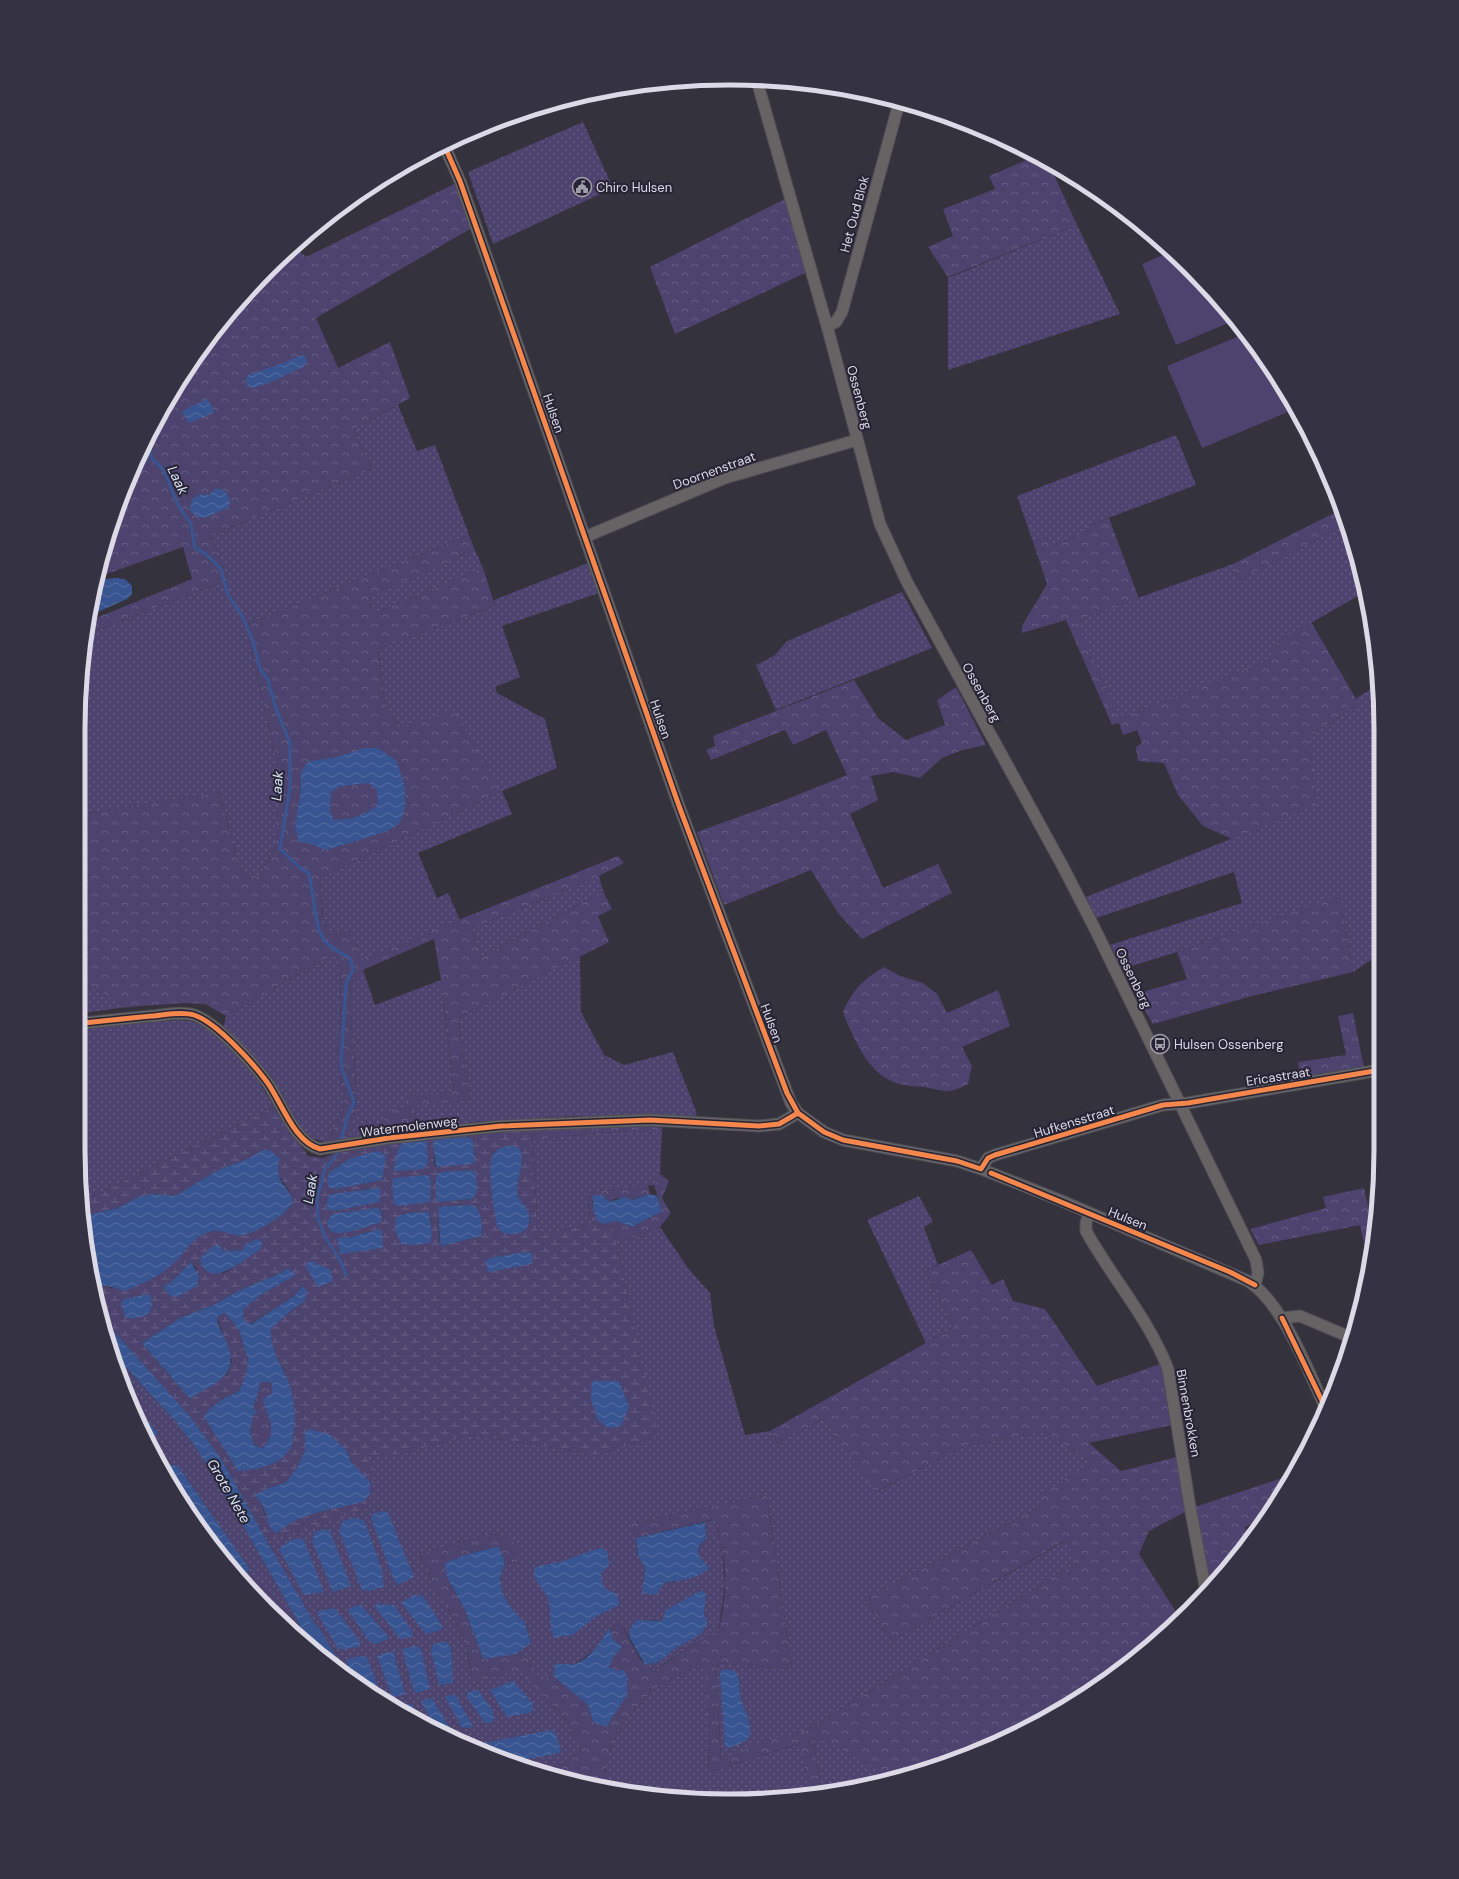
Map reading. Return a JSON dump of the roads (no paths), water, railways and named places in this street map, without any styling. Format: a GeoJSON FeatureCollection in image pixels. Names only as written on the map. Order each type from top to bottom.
{"type":"FeatureCollection","features":[{"type":"Feature","properties":{"kind":"street","name":"Ossenberg"},"geometry":{"type":"LineString","coordinates":[[758,86],[828,326],[856,440],[880,524],[904,576],[1062,865],[1256,1260],[1258,1273],[1255,1285]]}},
{"type":"Feature","properties":{"kind":"street","name":"Het Oud Blok"},"geometry":{"type":"LineString","coordinates":[[828,326],[836,322],[842,312],[898,108]]}},
{"type":"Feature","properties":{"kind":"street","name":"Hulsen"},"geometry":{"type":"LineString","coordinates":[[447,150],[460,181],[680,806],[787,1093],[798,1113],[824,1132],[843,1140],[957,1161],[981,1169],[1230,1272],[1255,1285]]}},
{"type":"Feature","properties":{"kind":"street","name":"Doornenstraat"},"geometry":{"type":"LineString","coordinates":[[585,537],[725,478],[856,440]]}},
{"type":"Feature","properties":{"kind":"street","name":"Watermolenweg"},"geometry":{"type":"LineString","coordinates":[[85,1023],[173,1014],[193,1014],[206,1020],[224,1034],[267,1082],[302,1139],[310,1147],[320,1149],[389,1138],[493,1127],[596,1121],[650,1120],[759,1126],[779,1124],[798,1113]]}},
{"type":"Feature","properties":{"kind":"street","name":"Ericastraat"},"geometry":{"type":"LineString","coordinates":[[1179,1103],[1374,1071]]}},
{"type":"Feature","properties":{"kind":"street","name":"Hufkensstraat"},"geometry":{"type":"LineString","coordinates":[[981,1169],[988,1158],[994,1155],[1164,1105],[1179,1103]]}},
{"type":"Feature","properties":{"kind":"street","name":"Binnenbrokken"},"geometry":{"type":"LineString","coordinates":[[1089,1214],[1086,1223],[1086,1231],[1140,1316],[1161,1352],[1168,1369],[1191,1513],[1205,1584]]}},
{"type":"Feature","properties":{"kind":"street"},"geometry":{"type":"LineString","coordinates":[[1255,1285],[1274,1306],[1282,1318],[1322,1402]]}},
{"type":"Feature","properties":{"kind":"street"},"geometry":{"type":"LineString","coordinates":[[1282,1318],[1300,1316],[1346,1336]]}},
{"type":"Feature","properties":{"kind":"water"},"geometry":{"type":"Polygon","coordinates":[[[302,355],[305,357],[307,362],[301,369],[297,369],[280,378],[257,387],[248,387],[246,380],[248,375],[302,355]]]}},
{"type":"Feature","properties":{"kind":"water"},"geometry":{"type":"Polygon","coordinates":[[[207,399],[214,410],[213,413],[189,423],[182,411],[207,399]]]}},
{"type":"Feature","properties":{"kind":"water"},"geometry":{"type":"Polygon","coordinates":[[[216,488],[225,491],[231,501],[228,508],[208,517],[198,517],[190,509],[192,499],[201,494],[209,495],[216,488]]]}},
{"type":"Feature","properties":{"kind":"water"},"geometry":{"type":"Polygon","coordinates":[[[125,579],[132,586],[132,594],[127,599],[96,613],[103,580],[125,579]]]}},
{"type":"Feature","properties":{"kind":"water"},"geometry":{"type":"Polygon","coordinates":[[[365,748],[378,748],[397,761],[405,788],[405,808],[399,824],[385,832],[326,850],[309,843],[299,842],[295,828],[301,789],[301,772],[305,765],[310,761],[334,758],[365,748]],[[369,783],[341,786],[331,792],[330,812],[334,820],[346,819],[368,812],[378,805],[377,790],[369,783]]]}},
{"type":"Feature","properties":{"kind":"water"},"geometry":{"type":"Polygon","coordinates":[[[467,1137],[473,1141],[475,1161],[472,1164],[436,1167],[433,1144],[434,1140],[467,1137]]]}},
{"type":"Feature","properties":{"kind":"water"},"geometry":{"type":"Polygon","coordinates":[[[427,1141],[428,1163],[424,1169],[394,1171],[397,1152],[403,1142],[427,1141]]]}},
{"type":"Feature","properties":{"kind":"water"},"geometry":{"type":"Polygon","coordinates":[[[513,1146],[520,1149],[522,1164],[517,1189],[520,1199],[528,1211],[530,1220],[524,1231],[508,1234],[504,1233],[497,1226],[491,1188],[490,1167],[491,1159],[498,1149],[513,1146]]]}},
{"type":"Feature","properties":{"kind":"water"},"geometry":{"type":"Polygon","coordinates":[[[263,1150],[270,1150],[280,1159],[278,1174],[292,1198],[290,1207],[285,1212],[271,1222],[248,1234],[235,1235],[215,1231],[203,1234],[193,1241],[177,1260],[167,1269],[130,1289],[124,1291],[100,1285],[97,1275],[89,1215],[118,1208],[138,1197],[153,1194],[175,1196],[218,1170],[247,1159],[263,1150]]]}},
{"type":"Feature","properties":{"kind":"water"},"geometry":{"type":"Polygon","coordinates":[[[376,1151],[381,1152],[386,1156],[382,1180],[337,1189],[329,1188],[327,1181],[329,1173],[349,1159],[376,1151]]]}},
{"type":"Feature","properties":{"kind":"water"},"geometry":{"type":"Polygon","coordinates":[[[472,1170],[476,1174],[477,1188],[476,1194],[472,1199],[438,1202],[436,1200],[436,1176],[441,1172],[472,1170]]]}},
{"type":"Feature","properties":{"kind":"water"},"geometry":{"type":"Polygon","coordinates":[[[428,1175],[431,1181],[430,1202],[398,1206],[394,1204],[392,1181],[394,1178],[428,1175]]]}},
{"type":"Feature","properties":{"kind":"water"},"geometry":{"type":"Polygon","coordinates":[[[380,1188],[381,1195],[379,1202],[335,1211],[326,1209],[328,1197],[331,1194],[380,1188]]]}},
{"type":"Feature","properties":{"kind":"water"},"geometry":{"type":"Polygon","coordinates":[[[650,1194],[657,1196],[662,1211],[632,1227],[616,1221],[604,1224],[597,1221],[593,1209],[593,1195],[601,1195],[610,1202],[624,1197],[632,1200],[650,1194]]]}},
{"type":"Feature","properties":{"kind":"water"},"geometry":{"type":"Polygon","coordinates":[[[475,1206],[481,1216],[481,1236],[442,1246],[440,1244],[438,1207],[475,1206]]]}},
{"type":"Feature","properties":{"kind":"water"},"geometry":{"type":"Polygon","coordinates":[[[379,1208],[381,1213],[381,1222],[341,1233],[335,1233],[329,1228],[327,1222],[332,1214],[379,1208]]]}},
{"type":"Feature","properties":{"kind":"water"},"geometry":{"type":"Polygon","coordinates":[[[429,1212],[432,1232],[431,1243],[412,1245],[401,1244],[395,1225],[399,1216],[411,1213],[429,1212]]]}},
{"type":"Feature","properties":{"kind":"water"},"geometry":{"type":"Polygon","coordinates":[[[379,1229],[382,1231],[383,1248],[340,1254],[337,1238],[351,1237],[379,1229]]]}},
{"type":"Feature","properties":{"kind":"water"},"geometry":{"type":"Polygon","coordinates":[[[258,1239],[262,1242],[262,1247],[258,1251],[226,1271],[210,1273],[204,1268],[200,1259],[209,1249],[218,1244],[224,1251],[243,1250],[245,1244],[258,1239]]]}},
{"type":"Feature","properties":{"kind":"water"},"geometry":{"type":"Polygon","coordinates":[[[524,1252],[531,1253],[533,1260],[531,1264],[488,1272],[485,1262],[490,1258],[524,1252]]]}},
{"type":"Feature","properties":{"kind":"water"},"geometry":{"type":"Polygon","coordinates":[[[313,1261],[330,1269],[333,1281],[318,1287],[306,1267],[307,1263],[313,1261]]]}},
{"type":"Feature","properties":{"kind":"water"},"geometry":{"type":"Polygon","coordinates":[[[191,1262],[199,1276],[197,1286],[177,1297],[170,1296],[163,1287],[172,1281],[191,1262]]]}},
{"type":"Feature","properties":{"kind":"water"},"geometry":{"type":"Polygon","coordinates":[[[288,1268],[296,1275],[262,1294],[244,1309],[243,1320],[251,1324],[294,1296],[303,1286],[307,1292],[304,1302],[293,1309],[271,1329],[274,1351],[289,1383],[293,1400],[295,1417],[292,1444],[283,1457],[277,1462],[261,1468],[238,1471],[204,1417],[209,1409],[221,1400],[239,1391],[246,1374],[248,1360],[239,1330],[225,1313],[217,1317],[230,1355],[228,1371],[223,1378],[190,1399],[142,1343],[180,1318],[213,1305],[240,1290],[281,1273],[288,1268]],[[268,1382],[259,1383],[260,1387],[253,1409],[258,1412],[253,1416],[250,1431],[255,1446],[263,1448],[271,1436],[271,1424],[263,1400],[268,1395],[272,1394],[272,1384],[268,1382]]]}},
{"type":"Feature","properties":{"kind":"water"},"geometry":{"type":"Polygon","coordinates":[[[149,1294],[152,1301],[152,1306],[147,1314],[138,1318],[126,1318],[121,1304],[124,1299],[149,1294]]]}},
{"type":"Feature","properties":{"kind":"water"},"geometry":{"type":"Polygon","coordinates":[[[110,1328],[189,1415],[222,1460],[336,1660],[305,1634],[225,1494],[196,1448],[176,1422],[121,1362],[110,1328]]]}},
{"type":"Feature","properties":{"kind":"water"},"geometry":{"type":"Polygon","coordinates":[[[592,1381],[619,1381],[629,1407],[621,1426],[608,1428],[598,1420],[591,1400],[592,1381]]]}},
{"type":"Feature","properties":{"kind":"water"},"geometry":{"type":"Polygon","coordinates":[[[141,1413],[158,1433],[154,1440],[141,1413]]]}},
{"type":"Feature","properties":{"kind":"water"},"geometry":{"type":"Polygon","coordinates":[[[309,1429],[330,1435],[347,1451],[351,1462],[370,1482],[370,1494],[364,1501],[359,1503],[307,1516],[287,1525],[278,1532],[274,1532],[270,1527],[262,1504],[255,1495],[268,1488],[285,1483],[298,1466],[305,1451],[305,1432],[309,1429]]]}},
{"type":"Feature","properties":{"kind":"water"},"geometry":{"type":"Polygon","coordinates":[[[166,1464],[178,1466],[249,1568],[247,1577],[218,1542],[194,1508],[166,1464]]]}},
{"type":"Feature","properties":{"kind":"water"},"geometry":{"type":"Polygon","coordinates":[[[384,1511],[388,1513],[414,1577],[398,1585],[393,1578],[371,1518],[373,1514],[384,1511]]]}},
{"type":"Feature","properties":{"kind":"water"},"geometry":{"type":"Polygon","coordinates":[[[354,1518],[364,1520],[382,1570],[384,1587],[368,1591],[362,1590],[339,1531],[343,1521],[354,1518]]]}},
{"type":"Feature","properties":{"kind":"water"},"geometry":{"type":"Polygon","coordinates":[[[705,1522],[706,1539],[698,1547],[699,1556],[709,1568],[694,1577],[664,1583],[656,1595],[642,1593],[645,1568],[638,1555],[636,1538],[705,1522]]]}},
{"type":"Feature","properties":{"kind":"water"},"geometry":{"type":"Polygon","coordinates":[[[326,1529],[330,1531],[351,1586],[333,1592],[312,1541],[315,1532],[326,1529]]]}},
{"type":"Feature","properties":{"kind":"water"},"geometry":{"type":"Polygon","coordinates":[[[299,1538],[304,1540],[324,1592],[304,1595],[279,1549],[289,1541],[299,1538]]]}},
{"type":"Feature","properties":{"kind":"water"},"geometry":{"type":"Polygon","coordinates":[[[498,1546],[505,1562],[500,1578],[503,1594],[513,1610],[525,1623],[531,1643],[516,1654],[483,1659],[465,1610],[447,1577],[445,1563],[465,1555],[498,1546]]]}},
{"type":"Feature","properties":{"kind":"water"},"geometry":{"type":"Polygon","coordinates":[[[603,1548],[608,1554],[609,1565],[601,1573],[602,1581],[606,1589],[617,1594],[619,1605],[595,1617],[573,1635],[554,1638],[551,1629],[548,1600],[534,1576],[534,1568],[563,1561],[603,1548]]]}},
{"type":"Feature","properties":{"kind":"water"},"geometry":{"type":"Polygon","coordinates":[[[702,1590],[706,1595],[704,1613],[707,1623],[702,1633],[676,1648],[659,1662],[645,1665],[629,1637],[631,1626],[637,1620],[662,1621],[666,1610],[702,1590]]]}},
{"type":"Feature","properties":{"kind":"water"},"geometry":{"type":"Polygon","coordinates":[[[414,1595],[423,1596],[442,1625],[441,1630],[426,1634],[401,1603],[414,1595]]]}},
{"type":"Feature","properties":{"kind":"water"},"geometry":{"type":"Polygon","coordinates":[[[377,1604],[394,1605],[413,1633],[412,1637],[400,1639],[374,1606],[377,1604]]]}},
{"type":"Feature","properties":{"kind":"water"},"geometry":{"type":"Polygon","coordinates":[[[361,1605],[388,1636],[388,1639],[375,1644],[369,1641],[348,1610],[354,1606],[361,1605]]]}},
{"type":"Feature","properties":{"kind":"water"},"geometry":{"type":"Polygon","coordinates":[[[335,1608],[360,1642],[360,1646],[347,1649],[338,1649],[317,1613],[319,1611],[335,1608]]]}},
{"type":"Feature","properties":{"kind":"water"},"geometry":{"type":"Polygon","coordinates":[[[609,1628],[613,1639],[622,1647],[613,1658],[609,1667],[618,1671],[624,1670],[627,1677],[627,1695],[606,1727],[593,1722],[588,1705],[553,1676],[555,1664],[574,1664],[585,1659],[603,1638],[609,1628]]]}},
{"type":"Feature","properties":{"kind":"water"},"geometry":{"type":"Polygon","coordinates":[[[440,1642],[447,1642],[451,1648],[453,1683],[439,1685],[431,1651],[433,1645],[440,1642]]]}},
{"type":"Feature","properties":{"kind":"water"},"geometry":{"type":"Polygon","coordinates":[[[416,1646],[421,1649],[430,1689],[416,1693],[414,1691],[402,1649],[416,1646]]]}},
{"type":"Feature","properties":{"kind":"water"},"geometry":{"type":"Polygon","coordinates":[[[393,1651],[405,1694],[394,1697],[391,1694],[377,1656],[393,1651]]]}},
{"type":"Feature","properties":{"kind":"water"},"geometry":{"type":"Polygon","coordinates":[[[361,1656],[367,1657],[379,1690],[351,1671],[346,1662],[348,1659],[361,1656]]]}},
{"type":"Feature","properties":{"kind":"water"},"geometry":{"type":"Polygon","coordinates":[[[724,1669],[735,1671],[738,1676],[741,1699],[750,1724],[750,1734],[746,1740],[740,1744],[727,1748],[725,1746],[720,1674],[724,1669]]]}},
{"type":"Feature","properties":{"kind":"water"},"geometry":{"type":"Polygon","coordinates":[[[513,1681],[533,1704],[533,1710],[529,1713],[507,1717],[490,1690],[513,1681]]]}},
{"type":"Feature","properties":{"kind":"water"},"geometry":{"type":"Polygon","coordinates":[[[478,1690],[493,1711],[494,1719],[492,1722],[485,1723],[467,1697],[468,1692],[478,1690]]]}},
{"type":"Feature","properties":{"kind":"water"},"geometry":{"type":"Polygon","coordinates":[[[455,1695],[473,1726],[468,1728],[462,1727],[445,1697],[455,1695]]]}},
{"type":"Feature","properties":{"kind":"water"},"geometry":{"type":"Polygon","coordinates":[[[432,1698],[450,1728],[448,1730],[433,1722],[422,1704],[423,1700],[432,1698]]]}},
{"type":"Feature","properties":{"kind":"water"},"geometry":{"type":"Polygon","coordinates":[[[411,1703],[418,1714],[407,1708],[403,1706],[411,1703]]]}},
{"type":"Feature","properties":{"kind":"water"},"geometry":{"type":"Polygon","coordinates":[[[551,1730],[556,1734],[561,1751],[559,1753],[522,1760],[480,1744],[551,1730]]]}},
{"type":"Feature","properties":{"kind":"waterway","name":"Laak"},"geometry":{"type":"LineString","coordinates":[[150,447],[151,457],[164,471],[178,505],[191,524],[195,548],[206,554],[221,569],[228,595],[241,614],[253,641],[260,669],[268,680],[275,706],[290,743],[290,788],[280,849],[309,874],[318,927],[324,940],[333,948],[350,958],[353,970],[346,984],[341,1066],[354,1102],[348,1115],[341,1139]]}},
{"type":"Feature","properties":{"kind":"waterway","name":"Laak"},"geometry":{"type":"LineString","coordinates":[[337,1154],[325,1169],[317,1198],[318,1218],[325,1237],[341,1262],[346,1275]]}},
{"type":"Feature","properties":{"kind":"waterway","name":"Grote Nete"},"geometry":{"type":"LineString","coordinates":[[311,1633],[318,1645]]}},
{"type":"Feature","properties":{"kind":"place","name":"Chiro Hulsen"},"geometry":{"type":"Point","coordinates":[582,187]}},
{"type":"Feature","properties":{"kind":"place","name":"Hulsen Ossenberg"},"geometry":{"type":"Point","coordinates":[1160,1044]}}]}
